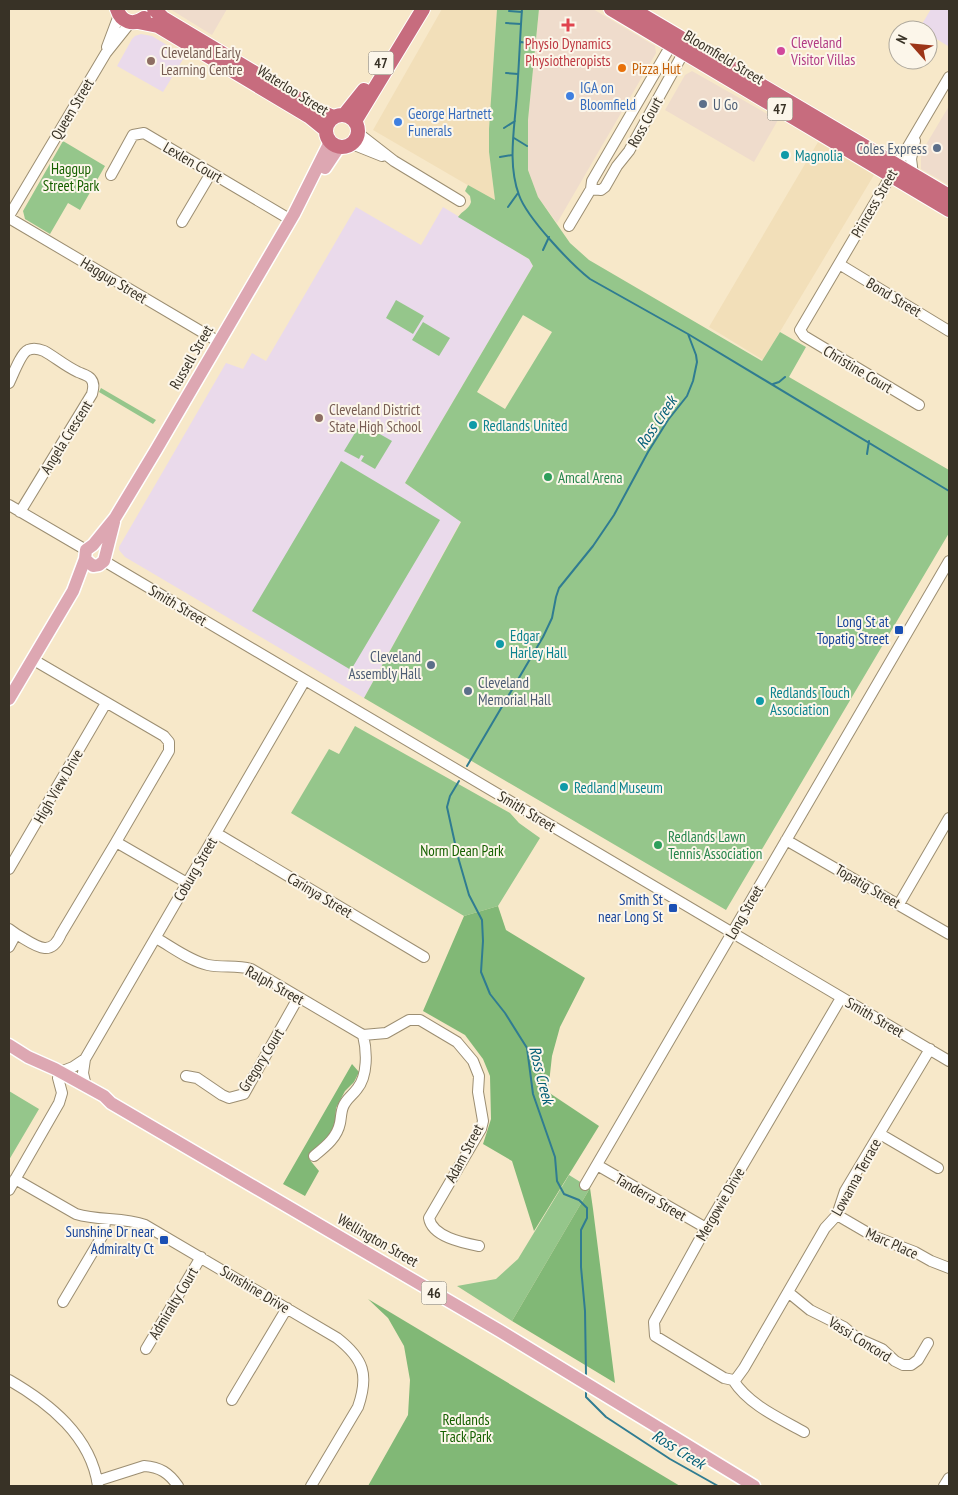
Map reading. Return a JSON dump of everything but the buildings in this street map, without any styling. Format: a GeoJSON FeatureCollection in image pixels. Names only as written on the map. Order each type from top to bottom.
{"type":"FeatureCollection","features":[{"type":"Feature","properties":{"kind":"highway"},"geometry":{"type":"LineString","coordinates":[[126,17],[146,17],[149,9]]}},
{"type":"Feature","properties":{"kind":"highway","name":"Waterloo Street"},"geometry":{"type":"LineString","coordinates":[[154,9],[163,18],[317,110],[342,131]]}},
{"type":"Feature","properties":{"kind":"highway","name":"Russell Street"},"geometry":{"type":"LineString","coordinates":[[342,131],[412,9]]}},
{"type":"Feature","properties":{"kind":"highway","name":"Russell Street"},"geometry":{"type":"LineString","coordinates":[[342,131],[366,101],[388,68],[423,9]]}},
{"type":"Feature","properties":{"kind":"highway","name":"Bloomfield Street"},"geometry":{"type":"LineString","coordinates":[[611,9],[680,43],[894,170],[949,210]]}},
{"type":"Feature","properties":{"kind":"highway","name":"Bloomfield Street"},"geometry":{"type":"LineString","coordinates":[[632,9],[680,43]]}},
{"type":"Feature","properties":{"kind":"highway","name":"Waterloo Street"},"geometry":{"type":"LineString","coordinates":[[126,17],[158,26],[310,117],[342,131]]}},
{"type":"Feature","properties":{"kind":"highway","name":"Bloomfield Street"},"geometry":{"type":"LineString","coordinates":[[894,170],[913,174],[949,196]]}},
{"type":"Feature","properties":{"kind":"main road","name":"Russell Street"},"geometry":{"type":"LineString","coordinates":[[9,699],[72,591],[88,552],[115,518],[342,131]]}},
{"type":"Feature","properties":{"kind":"main road","name":"Russell Street"},"geometry":{"type":"LineString","coordinates":[[72,591],[102,560],[115,518]]}},
{"type":"Feature","properties":{"kind":"main road"},"geometry":{"type":"LineString","coordinates":[[99,546],[102,560],[89,564],[88,552],[99,546]]}},
{"type":"Feature","properties":{"kind":"main road","name":"Wellington Street"},"geometry":{"type":"LineString","coordinates":[[9,1046],[73,1082],[102,1102],[111,1103]]}},
{"type":"Feature","properties":{"kind":"main road","name":"Wellington Street"},"geometry":{"type":"LineString","coordinates":[[73,1082],[86,1086],[104,1096],[111,1103],[500,1331],[754,1486]]}},
{"type":"Feature","properties":{"kind":"street","name":"Queen Street"},"geometry":{"type":"LineString","coordinates":[[9,217],[126,17]]}},
{"type":"Feature","properties":{"kind":"street","name":"Ross Court"},"geometry":{"type":"LineString","coordinates":[[569,226],[591,189],[592,181],[614,142],[680,43]]}},
{"type":"Feature","properties":{"kind":"street","name":"Ross Court"},"geometry":{"type":"LineString","coordinates":[[591,189],[601,190],[605,187],[617,166],[629,151],[680,43]]}},
{"type":"Feature","properties":{"kind":"street","name":"Princess Street"},"geometry":{"type":"LineString","coordinates":[[800,330],[949,77]]}},
{"type":"Feature","properties":{"kind":"street","name":"Waterloo Street"},"geometry":{"type":"LineString","coordinates":[[342,131],[460,201]]}},
{"type":"Feature","properties":{"kind":"street"},"geometry":{"type":"LineString","coordinates":[[913,174],[911,158],[916,132]]}},
{"type":"Feature","properties":{"kind":"street","name":"Lexlen Court"},"geometry":{"type":"LineString","coordinates":[[110,175],[133,135],[144,133],[211,173],[293,217]]}},
{"type":"Feature","properties":{"kind":"street"},"geometry":{"type":"LineString","coordinates":[[614,142],[629,151]]}},
{"type":"Feature","properties":{"kind":"street"},"geometry":{"type":"LineString","coordinates":[[182,222],[211,173]]}},
{"type":"Feature","properties":{"kind":"street","name":"Haggup Street"},"geometry":{"type":"LineString","coordinates":[[9,217],[219,342]]}},
{"type":"Feature","properties":{"kind":"street","name":"Bond Street"},"geometry":{"type":"LineString","coordinates":[[839,264],[949,331]]}},
{"type":"Feature","properties":{"kind":"street","name":"Christine Court"},"geometry":{"type":"LineString","coordinates":[[800,330],[804,336],[919,405]]}},
{"type":"Feature","properties":{"kind":"street","name":"Angela Crescent"},"geometry":{"type":"LineString","coordinates":[[9,384],[23,354],[35,348],[76,371],[88,375],[92,379],[94,386],[92,394],[20,512]]}},
{"type":"Feature","properties":{"kind":"street"},"geometry":{"type":"LineString","coordinates":[[9,505],[88,552]]}},
{"type":"Feature","properties":{"kind":"street","name":"Smith Street"},"geometry":{"type":"LineString","coordinates":[[102,560],[949,1061]]}},
{"type":"Feature","properties":{"kind":"street","name":"Long Street"},"geometry":{"type":"LineString","coordinates":[[585,1186],[949,561]]}},
{"type":"Feature","properties":{"kind":"street"},"geometry":{"type":"LineString","coordinates":[[9,946],[12,932],[43,949],[51,948],[57,944],[169,751],[169,742],[164,736],[32,659]]}},
{"type":"Feature","properties":{"kind":"street","name":"Coburg Street"},"geometry":{"type":"LineString","coordinates":[[85,1059],[305,680]]}},
{"type":"Feature","properties":{"kind":"street","name":"High View Drive"},"geometry":{"type":"LineString","coordinates":[[9,870],[106,703]]}},
{"type":"Feature","properties":{"kind":"street"},"geometry":{"type":"LineString","coordinates":[[899,904],[949,818]]}},
{"type":"Feature","properties":{"kind":"street","name":"Carinya Street"},"geometry":{"type":"LineString","coordinates":[[216,833],[424,957]]}},
{"type":"Feature","properties":{"kind":"street","name":"Topatig Street"},"geometry":{"type":"LineString","coordinates":[[786,840],[949,934]]}},
{"type":"Feature","properties":{"kind":"street"},"geometry":{"type":"LineString","coordinates":[[116,842],[186,884]]}},
{"type":"Feature","properties":{"kind":"street","name":"Ralph Street"},"geometry":{"type":"LineString","coordinates":[[156,938],[207,965],[239,966],[251,969],[363,1035]]}},
{"type":"Feature","properties":{"kind":"street","name":"Gregory Court"},"geometry":{"type":"LineString","coordinates":[[186,1076],[197,1078],[229,1098],[244,1094],[298,998]]}},
{"type":"Feature","properties":{"kind":"street","name":"Mergowie Drive"},"geometry":{"type":"LineString","coordinates":[[733,1380],[724,1378],[656,1336],[654,1322],[706,1228],[841,998]]}},
{"type":"Feature","properties":{"kind":"street","name":"Adam Street"},"geometry":{"type":"LineString","coordinates":[[363,1035],[386,1033],[409,1020],[420,1020],[457,1042],[474,1061],[479,1076],[478,1092],[483,1121],[476,1137],[429,1218],[434,1228],[456,1242],[479,1246]]}},
{"type":"Feature","properties":{"kind":"street"},"geometry":{"type":"LineString","coordinates":[[314,1156],[332,1141],[340,1125],[342,1110],[347,1098],[358,1088],[364,1073],[365,1045],[363,1035]]}},
{"type":"Feature","properties":{"kind":"street","name":"Lowanna Terrace"},"geometry":{"type":"LineString","coordinates":[[733,1380],[736,1379],[744,1368],[825,1228],[837,1215],[845,1191],[930,1049]]}},
{"type":"Feature","properties":{"kind":"street"},"geometry":{"type":"LineString","coordinates":[[9,1190],[59,1103],[62,1093],[59,1075],[85,1059]]}},
{"type":"Feature","properties":{"kind":"street"},"geometry":{"type":"LineString","coordinates":[[85,1059],[83,1074],[86,1086]]}},
{"type":"Feature","properties":{"kind":"street"},"geometry":{"type":"LineString","coordinates":[[59,1103],[65,1099],[73,1082]]}},
{"type":"Feature","properties":{"kind":"street"},"geometry":{"type":"LineString","coordinates":[[880,1134],[938,1168]]}},
{"type":"Feature","properties":{"kind":"street","name":"Tanderra Street"},"geometry":{"type":"LineString","coordinates":[[597,1165],[706,1228]]}},
{"type":"Feature","properties":{"kind":"street","name":"Sunshine Drive"},"geometry":{"type":"LineString","coordinates":[[15,1179],[76,1214],[105,1219],[128,1220],[145,1225],[287,1308],[352,1349],[359,1360],[364,1378],[363,1394],[358,1407],[312,1486]]}},
{"type":"Feature","properties":{"kind":"street","name":"Marc Place"},"geometry":{"type":"LineString","coordinates":[[837,1215],[873,1236],[915,1252],[949,1268]]}},
{"type":"Feature","properties":{"kind":"street"},"geometry":{"type":"LineString","coordinates":[[63,1302],[104,1233],[105,1219]]}},
{"type":"Feature","properties":{"kind":"street","name":"Admiralty Court"},"geometry":{"type":"LineString","coordinates":[[146,1349],[200,1257]]}},
{"type":"Feature","properties":{"kind":"street","name":"Vassi Concord"},"geometry":{"type":"LineString","coordinates":[[788,1292],[810,1310],[844,1327],[858,1338],[882,1349],[895,1361],[903,1365],[911,1365],[918,1360],[928,1343]]}},
{"type":"Feature","properties":{"kind":"street"},"geometry":{"type":"LineString","coordinates":[[232,1400],[287,1308]]}},
{"type":"Feature","properties":{"kind":"street"},"geometry":{"type":"LineString","coordinates":[[9,1380],[36,1395],[76,1435],[88,1455],[97,1484],[144,1466],[165,1472],[171,1476],[178,1486]]}},
{"type":"Feature","properties":{"kind":"street"},"geometry":{"type":"LineString","coordinates":[[733,1380],[742,1393],[762,1408],[804,1432]]}},
{"type":"Feature","properties":{"kind":"street"},"geometry":{"type":"LineString","coordinates":[[944,1486],[949,1478]]}},
{"type":"Feature","properties":{"kind":"shaded area"},"geometry":{"type":"Polygon","coordinates":[[[170,9],[227,9],[212,35],[170,9]]]}},
{"type":"Feature","properties":{"kind":"shaded area"},"geometry":{"type":"Polygon","coordinates":[[[442,9],[497,9],[489,129],[489,152],[495,201],[373,130],[442,9]]]}},
{"type":"Feature","properties":{"kind":"shaded area"},"geometry":{"type":"Polygon","coordinates":[[[539,9],[593,9],[655,46],[656,53],[557,223],[538,197],[528,170],[528,120],[539,9]]]}},
{"type":"Feature","properties":{"kind":"shaded area"},"geometry":{"type":"Polygon","coordinates":[[[931,9],[949,9],[948,46],[938,40],[938,20],[924,20],[931,9]]]}},
{"type":"Feature","properties":{"kind":"shaded area","name":"Cleveland Early Learning Centre"},"geometry":{"type":"Polygon","coordinates":[[[141,34],[152,36],[185,56],[163,92],[117,66],[132,39],[141,34]]]}},
{"type":"Feature","properties":{"kind":"shaded area"},"geometry":{"type":"Polygon","coordinates":[[[692,71],[778,120],[754,162],[665,110],[685,75],[692,71]]]}},
{"type":"Feature","properties":{"kind":"shaded area","name":"Coles Express"},"geometry":{"type":"Polygon","coordinates":[[[949,106],[949,185],[921,169],[921,153],[949,106]]]}},
{"type":"Feature","properties":{"kind":"shaded area"},"geometry":{"type":"Polygon","coordinates":[[[818,142],[874,175],[763,360],[709,327],[818,142]]]}},
{"type":"Feature","properties":{"kind":"shaded area","name":"Cleveland District State High School"},"geometry":{"type":"Polygon","coordinates":[[[356,207],[421,245],[443,207],[529,259],[533,266],[405,483],[461,521],[364,698],[125,557],[119,550],[226,363],[243,369],[252,353],[266,361],[356,207]]]}},
{"type":"Feature","properties":{"kind":"green space"},"geometry":{"type":"Polygon","coordinates":[[[497,9],[539,9],[528,120],[528,170],[538,197],[570,243],[589,260],[762,361],[780,332],[806,347],[789,377],[949,470],[949,533],[726,910],[364,698],[461,522],[405,483],[533,266],[529,259],[458,217],[471,202],[470,196],[465,191],[468,185],[495,200],[489,152],[497,9]],[[523,315],[477,392],[505,409],[552,332],[523,315]]]}},
{"type":"Feature","properties":{"kind":"green space","name":"Haggup Street Park"},"geometry":{"type":"Polygon","coordinates":[[[63,141],[105,166],[80,210],[68,203],[50,234],[25,219],[23,211],[63,141]]]}},
{"type":"Feature","properties":{"kind":"green space"},"geometry":{"type":"Polygon","coordinates":[[[396,300],[424,316],[413,334],[386,318],[396,300]]]}},
{"type":"Feature","properties":{"kind":"green space"},"geometry":{"type":"Polygon","coordinates":[[[423,322],[450,338],[439,356],[412,340],[423,322]]]}},
{"type":"Feature","properties":{"kind":"green space"},"geometry":{"type":"Polygon","coordinates":[[[101,388],[156,420],[153,424],[99,392],[101,388]]]}},
{"type":"Feature","properties":{"kind":"green space"},"geometry":{"type":"Polygon","coordinates":[[[361,423],[375,431],[373,436],[375,437],[378,433],[392,441],[375,469],[361,461],[364,456],[361,455],[359,459],[344,451],[361,423]]]}},
{"type":"Feature","properties":{"kind":"green space"},"geometry":{"type":"Polygon","coordinates":[[[341,461],[440,520],[351,670],[252,611],[341,461]]]}},
{"type":"Feature","properties":{"kind":"green space","name":"Norm Dean Park"},"geometry":{"type":"Polygon","coordinates":[[[355,726],[510,813],[519,823],[540,838],[498,906],[464,916],[291,813],[329,749],[339,754],[355,726]]]}},
{"type":"Feature","properties":{"kind":"green space"},"geometry":{"type":"Polygon","coordinates":[[[498,906],[506,930],[585,978],[560,1027],[552,1056],[548,1092],[599,1126],[534,1231],[512,1161],[483,1144],[491,1119],[490,1076],[483,1059],[465,1035],[423,1011],[464,916],[498,906]]]}},
{"type":"Feature","properties":{"kind":"green space"},"geometry":{"type":"Polygon","coordinates":[[[352,1064],[359,1072],[354,1082],[345,1091],[336,1108],[335,1126],[309,1159],[319,1171],[305,1196],[283,1184],[352,1064]]]}},
{"type":"Feature","properties":{"kind":"green space"},"geometry":{"type":"Polygon","coordinates":[[[9,1091],[39,1109],[9,1160],[9,1091]]]}},
{"type":"Feature","properties":{"kind":"green space"},"geometry":{"type":"Polygon","coordinates":[[[569,1175],[590,1188],[512,1321],[457,1286],[496,1279],[518,1259],[569,1175]]]}},
{"type":"Feature","properties":{"kind":"green space"},"geometry":{"type":"Polygon","coordinates":[[[590,1188],[593,1209],[615,1383],[512,1321],[590,1188]]]}},
{"type":"Feature","properties":{"kind":"green space","name":"Redlands Track Park"},"geometry":{"type":"Polygon","coordinates":[[[368,1299],[680,1486],[368,1486],[408,1415],[410,1380],[404,1346],[388,1318],[368,1299]]]}},
{"type":"Feature","properties":{"kind":"waterway","name":"Ross Creek"},"geometry":{"type":"LineString","coordinates":[[522,9],[513,170],[515,183],[524,205],[550,240],[590,279],[688,334],[949,491]]}},
{"type":"Feature","properties":{"kind":"waterway"},"geometry":{"type":"LineString","coordinates":[[509,11],[522,12]]}},
{"type":"Feature","properties":{"kind":"waterway"},"geometry":{"type":"LineString","coordinates":[[506,23],[521,24]]}},
{"type":"Feature","properties":{"kind":"waterway"},"geometry":{"type":"LineString","coordinates":[[521,42],[533,44]]}},
{"type":"Feature","properties":{"kind":"waterway"},"geometry":{"type":"LineString","coordinates":[[506,73],[518,74]]}},
{"type":"Feature","properties":{"kind":"waterway"},"geometry":{"type":"LineString","coordinates":[[504,128],[515,121]]}},
{"type":"Feature","properties":{"kind":"waterway"},"geometry":{"type":"LineString","coordinates":[[514,138],[527,146]]}},
{"type":"Feature","properties":{"kind":"waterway"},"geometry":{"type":"LineString","coordinates":[[500,157],[512,155]]}},
{"type":"Feature","properties":{"kind":"waterway"},"geometry":{"type":"LineString","coordinates":[[508,207],[518,193]]}},
{"type":"Feature","properties":{"kind":"waterway"},"geometry":{"type":"LineString","coordinates":[[543,250],[549,237]]}},
{"type":"Feature","properties":{"kind":"waterway","name":"Ross Creek"},"geometry":{"type":"LineString","coordinates":[[467,766],[543,637],[552,618],[559,588],[593,546],[614,515],[648,452],[668,420],[687,396],[693,381],[697,362],[688,334]]}},
{"type":"Feature","properties":{"kind":"waterway"},"geometry":{"type":"LineString","coordinates":[[773,384],[785,377]]}},
{"type":"Feature","properties":{"kind":"waterway"},"geometry":{"type":"LineString","coordinates":[[867,454],[869,441]]}},
{"type":"Feature","properties":{"kind":"waterway","name":"Ross Creek"},"geometry":{"type":"LineString","coordinates":[[459,781],[450,796],[447,807],[469,895],[482,920],[481,972],[490,994],[505,1013],[527,1048],[533,1094],[555,1157],[557,1181],[564,1194],[579,1200],[587,1208],[587,1218],[581,1230],[586,1374]]}},
{"type":"Feature","properties":{"kind":"waterway","name":"Ross Creek"},"geometry":{"type":"LineString","coordinates":[[586,1392],[586,1397],[606,1417],[670,1459],[718,1486]]}},
{"type":"Feature","properties":{"kind":"place","name":"Physio Dynamics Physiotheropists"},"geometry":{"type":"Point","coordinates":[568,25]}},
{"type":"Feature","properties":{"kind":"place","name":"Cleveland Visitor Villas"},"geometry":{"type":"Point","coordinates":[781,51]}},
{"type":"Feature","properties":{"kind":"place","name":"Cleveland Early Learning Centre"},"geometry":{"type":"Point","coordinates":[151,61]}},
{"type":"Feature","properties":{"kind":"place","name":"Pizza Hut"},"geometry":{"type":"Point","coordinates":[622,68]}},
{"type":"Feature","properties":{"kind":"place","name":"IGA on Bloomfield"},"geometry":{"type":"Point","coordinates":[570,96]}},
{"type":"Feature","properties":{"kind":"place","name":"U Go"},"geometry":{"type":"Point","coordinates":[703,104]}},
{"type":"Feature","properties":{"kind":"place","name":"George Hartnett Funerals"},"geometry":{"type":"Point","coordinates":[398,122]}},
{"type":"Feature","properties":{"kind":"place","name":"Coles Express"},"geometry":{"type":"Point","coordinates":[937,148]}},
{"type":"Feature","properties":{"kind":"place","name":"Magnolia"},"geometry":{"type":"Point","coordinates":[785,155]}},
{"type":"Feature","properties":{"kind":"place","name":"Cleveland District State High School"},"geometry":{"type":"Point","coordinates":[319,418]}},
{"type":"Feature","properties":{"kind":"place","name":"Redlands United"},"geometry":{"type":"Point","coordinates":[473,425]}},
{"type":"Feature","properties":{"kind":"place","name":"Amcal Arena"},"geometry":{"type":"Point","coordinates":[548,477]}},
{"type":"Feature","properties":{"kind":"place","name":"Long St at Topatig Street"},"geometry":{"type":"Point","coordinates":[899,630]}},
{"type":"Feature","properties":{"kind":"place","name":"Edgar Harley Hall"},"geometry":{"type":"Point","coordinates":[500,644]}},
{"type":"Feature","properties":{"kind":"place","name":"Cleveland Assembly Hall"},"geometry":{"type":"Point","coordinates":[431,665]}},
{"type":"Feature","properties":{"kind":"place","name":"Cleveland Memorial Hall"},"geometry":{"type":"Point","coordinates":[468,691]}},
{"type":"Feature","properties":{"kind":"place","name":"Redlands Touch Association"},"geometry":{"type":"Point","coordinates":[760,701]}},
{"type":"Feature","properties":{"kind":"place","name":"Redland Museum"},"geometry":{"type":"Point","coordinates":[564,787]}},
{"type":"Feature","properties":{"kind":"place","name":"Redlands Lawn Tennis Association"},"geometry":{"type":"Point","coordinates":[658,845]}},
{"type":"Feature","properties":{"kind":"place","name":"Smith St near Long St"},"geometry":{"type":"Point","coordinates":[673,908]}},
{"type":"Feature","properties":{"kind":"place","name":"Sunshine Dr near Admiralty Ct"},"geometry":{"type":"Point","coordinates":[164,1240]}}]}
